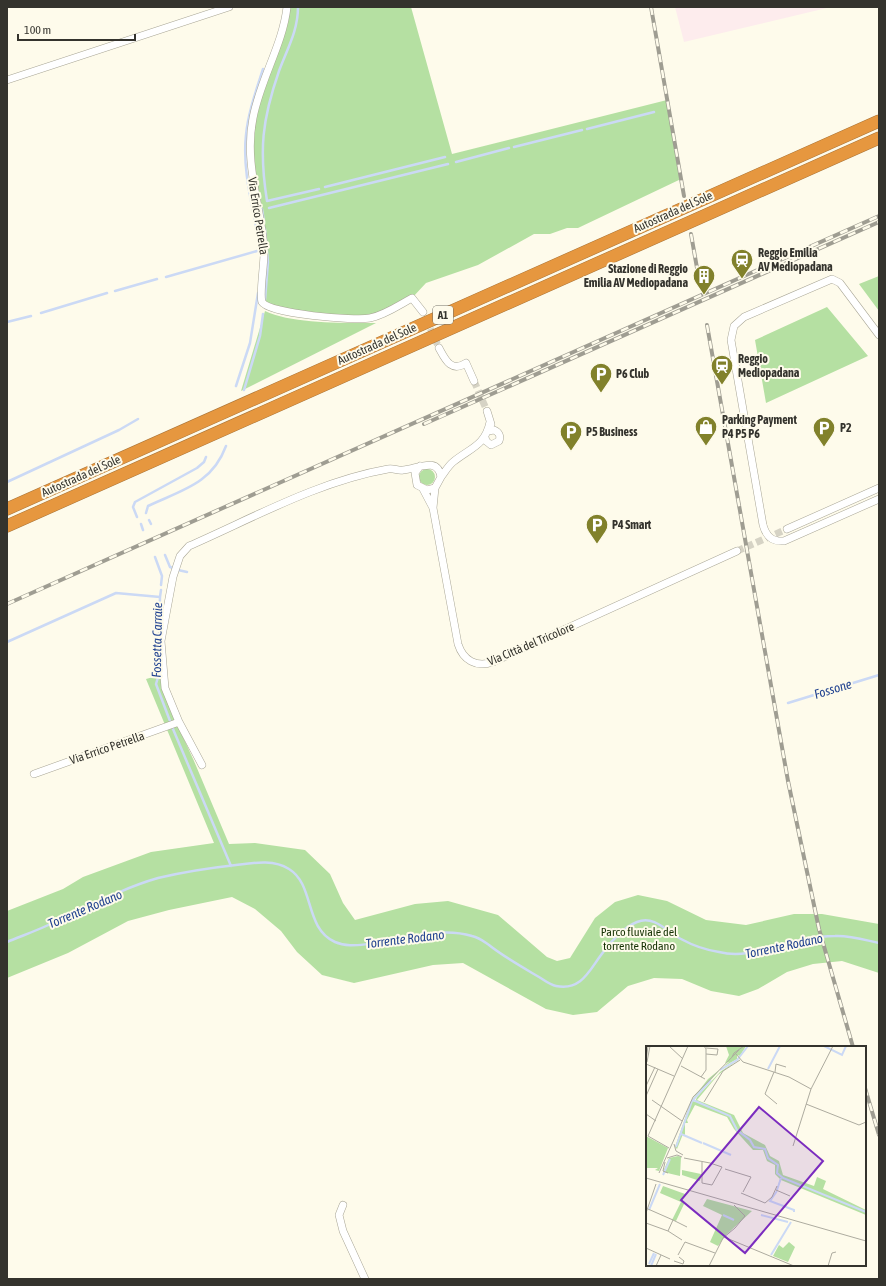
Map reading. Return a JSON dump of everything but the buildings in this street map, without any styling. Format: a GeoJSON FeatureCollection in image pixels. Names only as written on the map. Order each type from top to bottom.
{"type":"FeatureCollection","features":[{"type":"Feature","properties":{"kind":"highway","name":"Autostrada del Sole"},"geometry":{"type":"LineString","coordinates":[[7,509],[879,121]]}},
{"type":"Feature","properties":{"kind":"highway","name":"Autostrada del Sole"},"geometry":{"type":"LineString","coordinates":[[7,526],[879,138]]}},
{"type":"Feature","properties":{"kind":"street"},"geometry":{"type":"LineString","coordinates":[[7,80],[229,7]]}},
{"type":"Feature","properties":{"kind":"street","name":"Via Errico Petrella"},"geometry":{"type":"LineString","coordinates":[[287,7],[281,34],[257,99],[250,136],[251,169],[264,254],[262,302],[267,307],[280,311],[362,319],[383,314],[412,298],[423,312]]}},
{"type":"Feature","properties":{"kind":"street"},"geometry":{"type":"LineString","coordinates":[[879,335],[840,283],[832,279],[744,317],[734,326],[731,340],[763,525],[767,535],[774,540],[784,541],[879,499]]}},
{"type":"Feature","properties":{"kind":"street"},"geometry":{"type":"LineString","coordinates":[[439,348],[446,362],[451,365],[459,367],[466,363],[474,381]]}},
{"type":"Feature","properties":{"kind":"street"},"geometry":{"type":"LineString","coordinates":[[487,411],[490,422],[489,444]]}},
{"type":"Feature","properties":{"kind":"street"},"geometry":{"type":"LineString","coordinates":[[433,508],[435,488],[441,477],[452,463],[476,447],[489,432],[498,432],[500,439],[496,444],[476,447]]}},
{"type":"Feature","properties":{"kind":"street"},"geometry":{"type":"LineString","coordinates":[[202,765],[179,722],[165,688],[161,641],[173,576],[184,550],[189,546],[329,485],[389,469],[402,470],[427,464],[435,466],[452,463]]}},
{"type":"Feature","properties":{"kind":"street"},"geometry":{"type":"LineString","coordinates":[[415,481],[415,473],[420,466]]}},
{"type":"Feature","properties":{"kind":"street"},"geometry":{"type":"LineString","coordinates":[[435,466],[441,477]]}},
{"type":"Feature","properties":{"kind":"street"},"geometry":{"type":"LineString","coordinates":[[402,470],[423,490],[433,508]]}},
{"type":"Feature","properties":{"kind":"street"},"geometry":{"type":"LineString","coordinates":[[423,490],[435,488]]}},
{"type":"Feature","properties":{"kind":"street"},"geometry":{"type":"LineString","coordinates":[[787,529],[879,488]]}},
{"type":"Feature","properties":{"kind":"street","name":"Via Città del Tricolore"},"geometry":{"type":"LineString","coordinates":[[433,508],[458,644],[460,650],[468,660],[477,664],[493,662],[737,551]]}},
{"type":"Feature","properties":{"kind":"street","name":"Via Errico Petrella"},"geometry":{"type":"LineString","coordinates":[[34,774],[179,722]]}},
{"type":"Feature","properties":{"kind":"street"},"geometry":{"type":"LineString","coordinates":[[343,1205],[339,1215],[343,1231],[365,1279]]}},
{"type":"Feature","properties":{"kind":"shaded area"},"geometry":{"type":"Polygon","coordinates":[[[675,7],[831,7],[684,42],[675,7]]]}},
{"type":"Feature","properties":{"kind":"green space"},"geometry":{"type":"Polygon","coordinates":[[[287,7],[411,7],[452,154],[667,100],[681,179],[578,228],[567,228],[550,234],[534,234],[478,265],[426,283],[412,298],[368,319],[267,307],[261,291],[264,276],[250,137],[287,7]]]}},
{"type":"Feature","properties":{"kind":"green space"},"geometry":{"type":"Polygon","coordinates":[[[879,276],[879,311],[859,284],[879,276]]]}},
{"type":"Feature","properties":{"kind":"green space"},"geometry":{"type":"Polygon","coordinates":[[[827,307],[868,356],[766,403],[755,340],[827,307]]]}},
{"type":"Feature","properties":{"kind":"green space"},"geometry":{"type":"Polygon","coordinates":[[[265,311],[304,321],[376,323],[241,391],[265,311]]]}},
{"type":"Feature","properties":{"kind":"green space"},"geometry":{"type":"Polygon","coordinates":[[[424,469],[430,469],[435,474],[433,483],[430,485],[424,485],[419,480],[419,474],[424,469]]]}},
{"type":"Feature","properties":{"kind":"green space","name":"Parco fluviale del torrente Rodano"},"geometry":{"type":"Polygon","coordinates":[[[157,676],[162,677],[177,724],[229,844],[255,843],[305,850],[330,874],[343,903],[355,920],[415,904],[448,901],[498,915],[547,957],[557,961],[570,958],[595,918],[615,902],[638,895],[667,901],[706,920],[746,925],[794,914],[822,914],[879,924],[879,973],[842,961],[813,964],[787,972],[758,989],[739,996],[711,991],[682,979],[654,978],[628,986],[597,1012],[573,1015],[546,1009],[463,963],[433,965],[354,983],[322,975],[297,952],[281,931],[255,909],[232,897],[169,910],[128,921],[68,953],[7,978],[7,911],[63,889],[83,877],[151,852],[214,843],[146,679],[157,676]]]}},
{"type":"Feature","properties":{"kind":"waterway"},"geometry":{"type":"LineString","coordinates":[[298,7],[298,16],[292,40],[273,89],[266,120],[263,166],[267,201],[319,189]]}},
{"type":"Feature","properties":{"kind":"waterway"},"geometry":{"type":"LineString","coordinates":[[259,242],[249,189],[245,148],[249,118],[263,69]]}},
{"type":"Feature","properties":{"kind":"waterway"},"geometry":{"type":"LineString","coordinates":[[587,129],[654,112]]}},
{"type":"Feature","properties":{"kind":"waterway"},"geometry":{"type":"LineString","coordinates":[[514,147],[582,130]]}},
{"type":"Feature","properties":{"kind":"waterway"},"geometry":{"type":"LineString","coordinates":[[456,162],[509,148]]}},
{"type":"Feature","properties":{"kind":"waterway"},"geometry":{"type":"LineString","coordinates":[[325,187],[445,157]]}},
{"type":"Feature","properties":{"kind":"waterway"},"geometry":{"type":"LineString","coordinates":[[269,208],[448,164]]}},
{"type":"Feature","properties":{"kind":"waterway"},"geometry":{"type":"LineString","coordinates":[[262,209],[264,222]]}},
{"type":"Feature","properties":{"kind":"waterway"},"geometry":{"type":"LineString","coordinates":[[265,229],[268,262],[265,300]]}},
{"type":"Feature","properties":{"kind":"waterway"},"geometry":{"type":"LineString","coordinates":[[166,277],[257,251]]}},
{"type":"Feature","properties":{"kind":"waterway"},"geometry":{"type":"LineString","coordinates":[[115,291],[157,279]]}},
{"type":"Feature","properties":{"kind":"waterway"},"geometry":{"type":"LineString","coordinates":[[41,313],[107,293]]}},
{"type":"Feature","properties":{"kind":"waterway"},"geometry":{"type":"LineString","coordinates":[[236,386],[250,343],[258,293]]}},
{"type":"Feature","properties":{"kind":"waterway"},"geometry":{"type":"LineString","coordinates":[[244,390],[260,336],[263,314]]}},
{"type":"Feature","properties":{"kind":"waterway"},"geometry":{"type":"LineString","coordinates":[[7,322],[31,316]]}},
{"type":"Feature","properties":{"kind":"waterway"},"geometry":{"type":"LineString","coordinates":[[7,482],[119,430],[138,419]]}},
{"type":"Feature","properties":{"kind":"waterway"},"geometry":{"type":"LineString","coordinates":[[146,513],[148,506],[184,490],[204,477],[213,469],[226,446]]}},
{"type":"Feature","properties":{"kind":"waterway"},"geometry":{"type":"LineString","coordinates":[[137,517],[133,507],[135,502],[197,468],[204,462],[206,457]]}},
{"type":"Feature","properties":{"kind":"waterway"},"geometry":{"type":"LineString","coordinates":[[149,520],[151,524]]}},
{"type":"Feature","properties":{"kind":"waterway"},"geometry":{"type":"LineString","coordinates":[[141,524],[143,530]]}},
{"type":"Feature","properties":{"kind":"waterway"},"geometry":{"type":"LineString","coordinates":[[165,555],[170,567],[173,568]]}},
{"type":"Feature","properties":{"kind":"waterway"},"geometry":{"type":"LineString","coordinates":[[155,557],[162,576],[161,585]]}},
{"type":"Feature","properties":{"kind":"waterway"},"geometry":{"type":"LineString","coordinates":[[178,570],[187,572]]}},
{"type":"Feature","properties":{"kind":"waterway","name":"Fossetta Carraie"},"geometry":{"type":"LineString","coordinates":[[160,597],[161,590]]}},
{"type":"Feature","properties":{"kind":"waterway","name":"Fossetta Carraie"},"geometry":{"type":"LineString","coordinates":[[7,642],[116,593],[160,597],[159,636]]}},
{"type":"Feature","properties":{"kind":"waterway","name":"Fossetta Carraie"},"geometry":{"type":"LineString","coordinates":[[159,655],[159,674],[156,684],[170,721]]}},
{"type":"Feature","properties":{"kind":"waterway","name":"Fossone"},"geometry":{"type":"LineString","coordinates":[[788,703],[879,675]]}},
{"type":"Feature","properties":{"kind":"waterway","name":"Fossetta Carraie"},"geometry":{"type":"LineString","coordinates":[[173,729],[231,866]]}},
{"type":"Feature","properties":{"kind":"waterway","name":"Torrente Rodano"},"geometry":{"type":"LineString","coordinates":[[7,942],[45,927],[119,892],[145,882],[158,878],[206,869],[263,862],[283,866],[297,876],[303,885],[318,927],[325,936],[335,942],[343,945],[356,945],[434,933],[459,933],[479,939],[549,984],[556,986],[565,987],[578,983],[588,973],[604,950],[617,936],[632,924],[643,920],[655,922],[681,939],[694,945],[709,950],[730,954],[750,953],[790,942],[826,936],[846,936],[879,943]]}},
{"type":"Feature","properties":{"kind":"tunnel"},"geometry":{"type":"LineString","coordinates":[[426,319],[439,348]]}},
{"type":"Feature","properties":{"kind":"tunnel"},"geometry":{"type":"LineString","coordinates":[[474,381],[487,411]]}},
{"type":"Feature","properties":{"kind":"tunnel"},"geometry":{"type":"LineString","coordinates":[[737,551],[787,529]]}},
{"type":"Feature","properties":{"kind":"railway"},"geometry":{"type":"LineString","coordinates":[[651,7],[684,196]]}},
{"type":"Feature","properties":{"kind":"railway"},"geometry":{"type":"LineString","coordinates":[[7,604],[879,216]]}},
{"type":"Feature","properties":{"kind":"railway"},"geometry":{"type":"LineString","coordinates":[[424,424],[879,222]]}},
{"type":"Feature","properties":{"kind":"railway"},"geometry":{"type":"LineString","coordinates":[[691,234],[697,268]]}},
{"type":"Feature","properties":{"kind":"railway"},"geometry":{"type":"LineString","coordinates":[[707,325],[788,781],[819,929],[853,1046]]}},
{"type":"Feature","properties":{"kind":"railway"},"geometry":{"type":"LineString","coordinates":[[866,1091],[879,1135]]}},
{"type":"Feature","properties":{"kind":"place","name":"Reggio Emilia AV Mediopadana"},"geometry":{"type":"Point","coordinates":[742,280]}},
{"type":"Feature","properties":{"kind":"place","name":"Stazione di Reggio Emilia AV Mediopadana"},"geometry":{"type":"Point","coordinates":[704,296]}},
{"type":"Feature","properties":{"kind":"place","name":"Reggio Mediopadana"},"geometry":{"type":"Point","coordinates":[722,386]}},
{"type":"Feature","properties":{"kind":"place","name":"P6 Club"},"geometry":{"type":"Point","coordinates":[601,394]}},
{"type":"Feature","properties":{"kind":"place","name":"Parking Payment P4 P5 P6"},"geometry":{"type":"Point","coordinates":[706,446]}},
{"type":"Feature","properties":{"kind":"place","name":"P2"},"geometry":{"type":"Point","coordinates":[824,448]}},
{"type":"Feature","properties":{"kind":"place","name":"P5 Business"},"geometry":{"type":"Point","coordinates":[571,452]}},
{"type":"Feature","properties":{"kind":"place","name":"P4 Smart"},"geometry":{"type":"Point","coordinates":[597,544]}}]}
